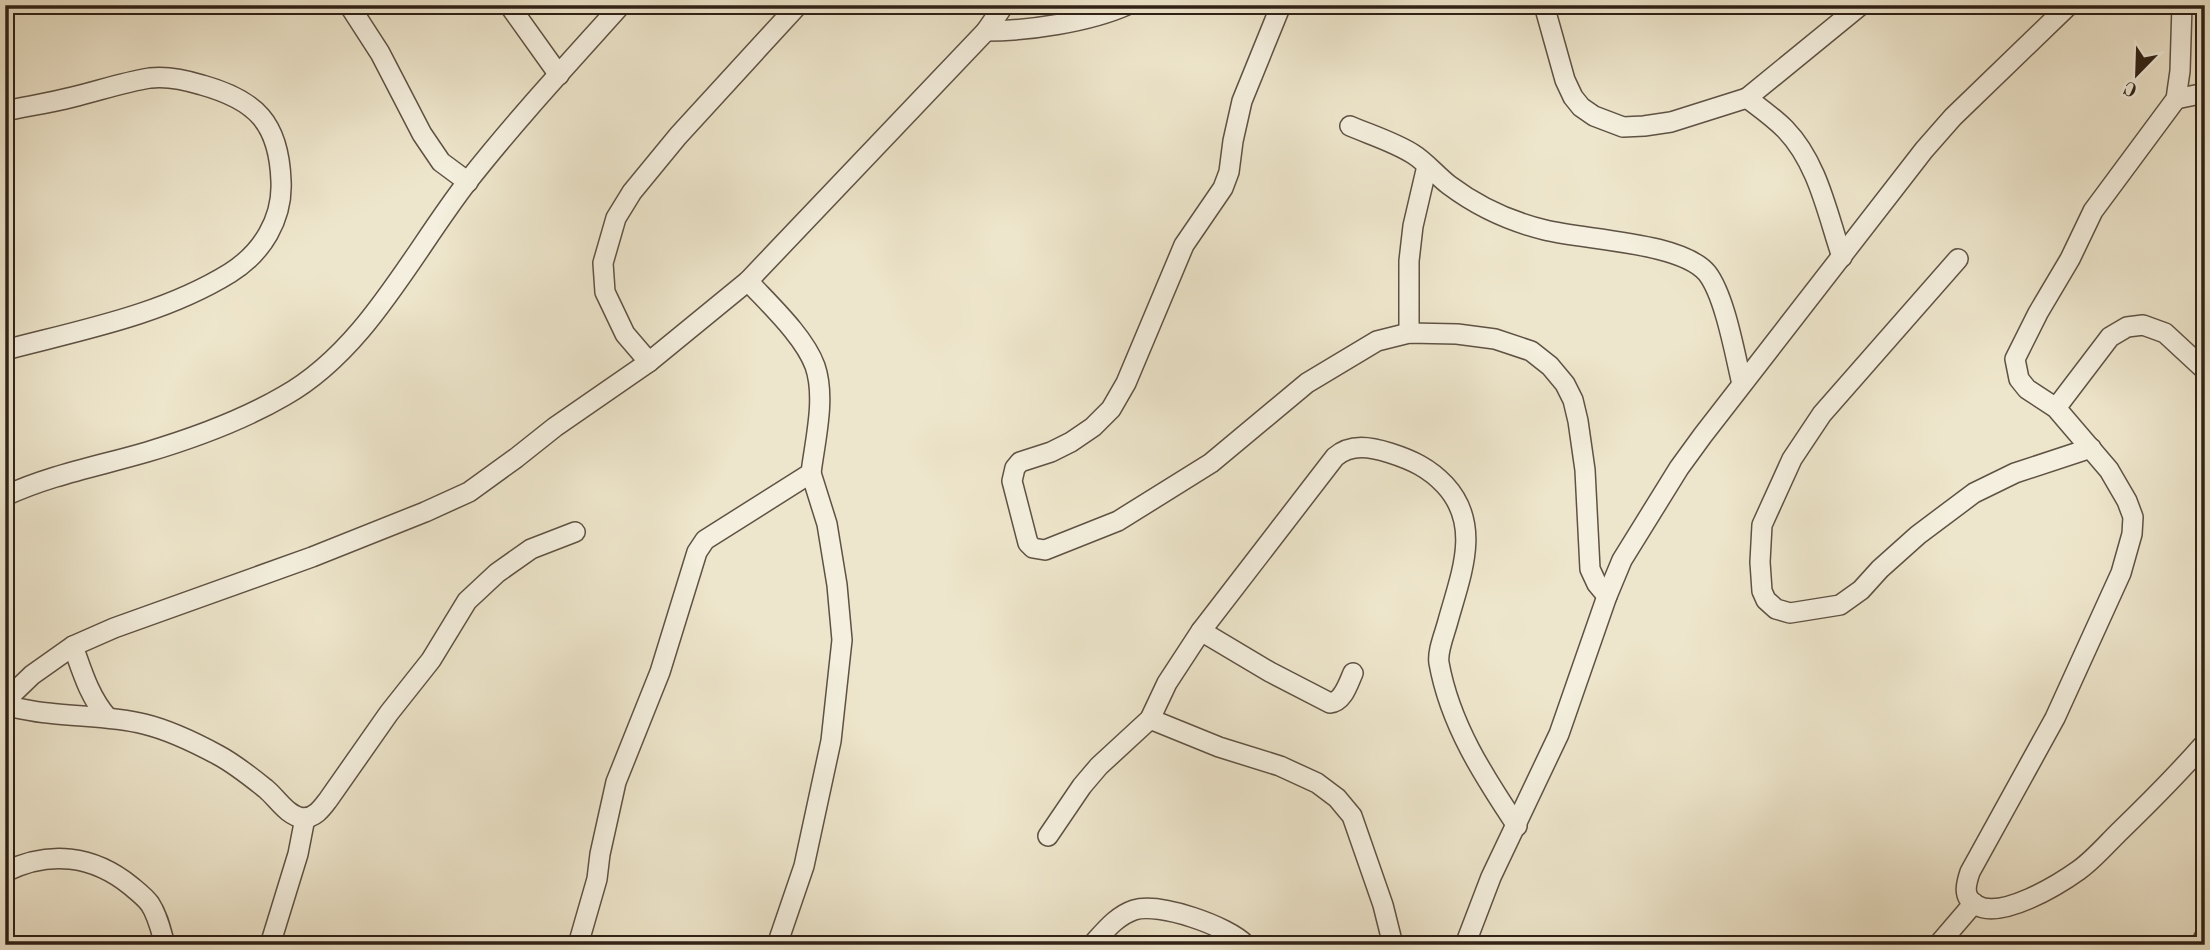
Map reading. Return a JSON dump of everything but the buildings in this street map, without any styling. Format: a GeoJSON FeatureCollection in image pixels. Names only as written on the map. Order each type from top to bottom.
{"type":"FeatureCollection","features":[{"type":"Feature","properties":{"kind":"street"},"geometry":{"type":"LineString","coordinates":[[349,5],[380,53],[422,134],[441,162],[467,182]]}},
{"type":"Feature","properties":{"kind":"street"},"geometry":{"type":"LineString","coordinates":[[509,5],[559,75]]}},
{"type":"Feature","properties":{"kind":"street"},"geometry":{"type":"LineString","coordinates":[[5,496],[52,478],[148,451],[239,420],[285,396],[311,378],[342,352],[467,182],[621,5]]}},
{"type":"Feature","properties":{"kind":"street"},"geometry":{"type":"LineString","coordinates":[[649,362],[625,334],[605,292],[603,262],[616,218],[632,192],[678,136],[798,5]]}},
{"type":"Feature","properties":{"kind":"street"},"geometry":{"type":"LineString","coordinates":[[5,704],[32,675],[73,646],[114,628],[367,535],[469,492],[555,426],[649,362],[748,281],[986,31],[1004,5]]}},
{"type":"Feature","properties":{"kind":"street"},"geometry":{"type":"LineString","coordinates":[[986,31],[1009,31],[1070,21],[1127,5]]}},
{"type":"Feature","properties":{"kind":"street"},"geometry":{"type":"LineString","coordinates":[[1280,5],[1242,100],[1229,172],[1223,188],[1184,245],[1126,383],[1111,410],[1071,442],[1020,462],[1015,468],[1012,481],[1028,543],[1033,548],[1045,550],[1118,521],[1211,463],[1307,383],[1377,341],[1409,333],[1457,334],[1495,339],[1531,351],[1550,366],[1565,384],[1573,400],[1578,421],[1585,470],[1590,569],[1607,596]]}},
{"type":"Feature","properties":{"kind":"street"},"geometry":{"type":"LineString","coordinates":[[1544,5],[1564,80],[1573,97],[1594,116],[1623,127],[1671,122],[1746,98],[1861,5]]}},
{"type":"Feature","properties":{"kind":"street"},"geometry":{"type":"LineString","coordinates":[[1465,945],[1491,877],[1559,734],[1622,560],[1679,468],[1924,150],[1953,117],[2069,5]]}},
{"type":"Feature","properties":{"kind":"street"},"geometry":{"type":"LineString","coordinates":[[2182,5],[2180,71],[2176,99],[2093,211],[2070,259],[2017,353],[2015,364],[2019,379],[2027,389],[2056,408],[2091,448],[2109,470],[2127,500],[2133,517],[2127,556],[2103,615],[2055,718],[1970,872],[1966,893],[1977,906],[2005,908],[2081,869],[2174,778],[2205,743]]}},
{"type":"Feature","properties":{"kind":"street"},"geometry":{"type":"LineString","coordinates":[[5,111],[152,77],[186,80],[224,91],[248,105],[273,133],[281,166],[282,197],[275,224],[257,249],[231,272],[144,313],[5,350]]}},
{"type":"Feature","properties":{"kind":"street"},"geometry":{"type":"LineString","coordinates":[[2176,99],[2205,93]]}},
{"type":"Feature","properties":{"kind":"street"},"geometry":{"type":"LineString","coordinates":[[1746,98],[1786,129],[1802,150],[1825,202],[1842,257]]}},
{"type":"Feature","properties":{"kind":"street"},"geometry":{"type":"LineString","coordinates":[[1350,126],[1415,155],[1449,185],[1479,204],[1510,218],[1542,229],[1580,237],[1640,245],[1681,257],[1706,272],[1716,288],[1742,384]]}},
{"type":"Feature","properties":{"kind":"street"},"geometry":{"type":"LineString","coordinates":[[1409,333],[1409,261],[1413,226],[1427,166]]}},
{"type":"Feature","properties":{"kind":"street"},"geometry":{"type":"LineString","coordinates":[[1958,259],[1822,414],[1793,459],[1762,525],[1762,591],[1766,600],[1776,609],[1790,613],[1840,605],[1861,590],[1880,569],[1919,536],[1974,493],[2015,473],[2091,448]]}},
{"type":"Feature","properties":{"kind":"street"},"geometry":{"type":"LineString","coordinates":[[748,281],[804,346],[815,366],[819,396],[811,473],[827,524],[842,640],[831,741],[804,866],[777,945]]}},
{"type":"Feature","properties":{"kind":"street"},"geometry":{"type":"LineString","coordinates":[[2056,408],[2110,337],[2127,327],[2143,325],[2165,333],[2205,370]]}},
{"type":"Feature","properties":{"kind":"street"},"geometry":{"type":"LineString","coordinates":[[1048,836],[1099,766],[1150,719],[1167,683],[1201,631],[1335,457],[1341,451],[1355,447],[1378,450],[1415,462],[1433,472],[1455,496],[1464,515],[1467,540],[1463,564],[1438,660],[1463,738],[1479,770],[1517,826]]}},
{"type":"Feature","properties":{"kind":"street"},"geometry":{"type":"LineString","coordinates":[[578,945],[597,879],[616,782],[660,672],[697,552],[705,540],[811,473]]}},
{"type":"Feature","properties":{"kind":"street"},"geometry":{"type":"LineString","coordinates":[[5,704],[47,713],[107,717],[142,723],[170,732],[219,755],[268,791],[283,807],[296,816],[305,818],[317,813],[328,800],[389,713],[431,660],[467,601],[497,573],[531,549],[575,532]]}},
{"type":"Feature","properties":{"kind":"street"},"geometry":{"type":"LineString","coordinates":[[1201,631],[1270,672],[1330,703],[1339,700],[1353,673]]}},
{"type":"Feature","properties":{"kind":"street"},"geometry":{"type":"LineString","coordinates":[[73,646],[97,706],[107,717]]}},
{"type":"Feature","properties":{"kind":"street"},"geometry":{"type":"LineString","coordinates":[[1150,719],[1219,747],[1280,766],[1317,783],[1337,797],[1352,816],[1383,905],[1393,945]]}},
{"type":"Feature","properties":{"kind":"street"},"geometry":{"type":"LineString","coordinates":[[270,945],[298,854],[305,818]]}},
{"type":"Feature","properties":{"kind":"street"},"geometry":{"type":"LineString","coordinates":[[5,872],[36,860],[54,858],[69,858],[98,865],[126,882],[149,902],[165,945]]}},
{"type":"Feature","properties":{"kind":"street"},"geometry":{"type":"LineString","coordinates":[[1938,945],[1974,904]]}},
{"type":"Feature","properties":{"kind":"street"},"geometry":{"type":"LineString","coordinates":[[1092,945],[1123,915],[1136,909],[1150,909],[1196,918],[1227,932],[1246,945]]}},
{"type":"Feature","properties":{"kind":"street"},"geometry":{"type":"LineString","coordinates":[[2200,945],[2205,936]]}}]}
